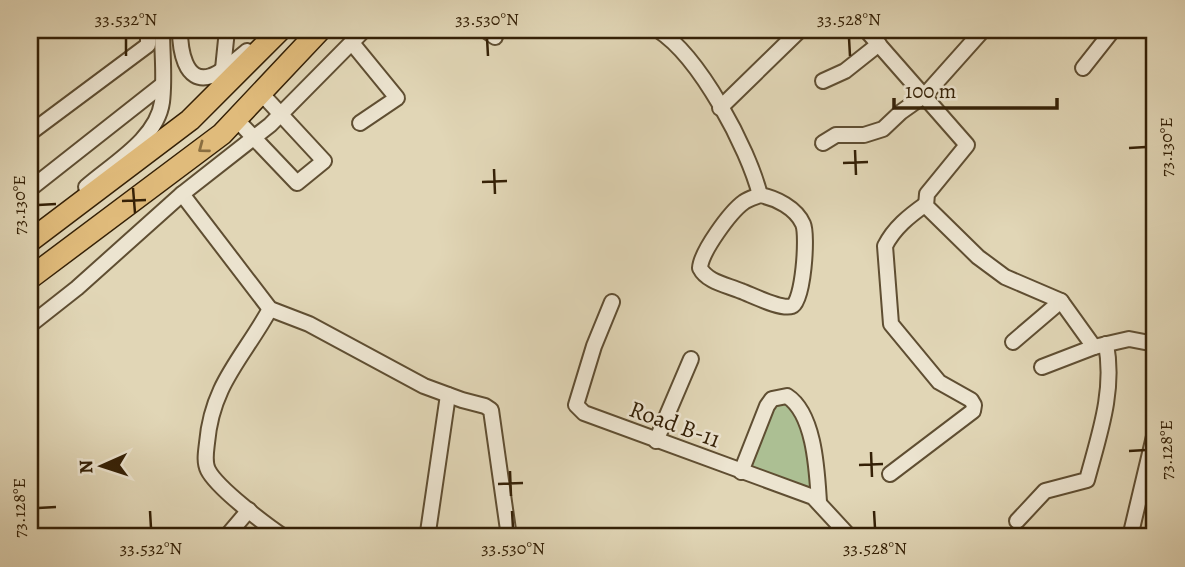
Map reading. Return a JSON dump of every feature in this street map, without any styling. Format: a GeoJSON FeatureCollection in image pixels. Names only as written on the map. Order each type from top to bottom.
{"type":"FeatureCollection","features":[{"type":"Feature","properties":{"kind":"highway"},"geometry":{"type":"LineString","coordinates":[[35,237],[190,120],[280,30]]}},
{"type":"Feature","properties":{"kind":"highway"},"geometry":{"type":"LineString","coordinates":[[30,278],[222,134],[320,30]]}},
{"type":"Feature","properties":{"kind":"street"},"geometry":{"type":"LineString","coordinates":[[30,133],[148,45],[148,30]]}},
{"type":"Feature","properties":{"kind":"street"},"geometry":{"type":"LineString","coordinates":[[35,237],[76,197],[138,144],[152,126],[161,105],[162,30]]}},
{"type":"Feature","properties":{"kind":"street"},"geometry":{"type":"LineString","coordinates":[[180,30],[182,56],[192,73],[209,77],[272,30]]}},
{"type":"Feature","properties":{"kind":"street"},"geometry":{"type":"LineString","coordinates":[[223,69],[227,30]]}},
{"type":"Feature","properties":{"kind":"street"},"geometry":{"type":"LineString","coordinates":[[30,325],[77,288],[182,194],[281,114],[365,30]]}},
{"type":"Feature","properties":{"kind":"street"},"geometry":{"type":"LineString","coordinates":[[658,30],[675,44],[702,77],[750,166],[760,195]]}},
{"type":"Feature","properties":{"kind":"street"},"geometry":{"type":"LineString","coordinates":[[720,108],[800,30]]}},
{"type":"Feature","properties":{"kind":"street"},"geometry":{"type":"LineString","coordinates":[[866,30],[967,145],[927,194],[926,204],[907,218],[891,235],[885,246],[884,259],[891,324],[939,382],[971,400],[973,411],[890,474]]}},
{"type":"Feature","properties":{"kind":"street"},"geometry":{"type":"LineString","coordinates":[[823,143],[836,135],[864,135],[883,129],[925,95],[983,30]]}},
{"type":"Feature","properties":{"kind":"street"},"geometry":{"type":"LineString","coordinates":[[1083,68],[1113,30]]}},
{"type":"Feature","properties":{"kind":"street"},"geometry":{"type":"LineString","coordinates":[[352,43],[397,98],[360,123]]}},
{"type":"Feature","properties":{"kind":"street"},"geometry":{"type":"LineString","coordinates":[[823,81],[845,71],[879,44]]}},
{"type":"Feature","properties":{"kind":"street"},"geometry":{"type":"LineString","coordinates":[[30,189],[162,85]]}},
{"type":"Feature","properties":{"kind":"street"},"geometry":{"type":"LineString","coordinates":[[236,119],[297,183],[324,161],[261,93]]}},
{"type":"Feature","properties":{"kind":"street"},"geometry":{"type":"LineString","coordinates":[[182,194],[270,309],[309,324],[401,375],[491,410],[494,416],[505,525],[509,537]]}},
{"type":"Feature","properties":{"kind":"street"},"geometry":{"type":"LineString","coordinates":[[760,195],[788,207],[798,215],[804,226],[806,238],[802,289],[799,302],[793,306],[786,307],[767,301],[706,277],[700,268],[703,255],[732,215],[744,202],[760,195]]}},
{"type":"Feature","properties":{"kind":"street"},"geometry":{"type":"LineString","coordinates":[[926,204],[978,257],[1005,277],[1061,301],[1100,345],[1108,385],[1106,411],[1087,480],[1045,491],[1017,521]]}},
{"type":"Feature","properties":{"kind":"street"},"geometry":{"type":"LineString","coordinates":[[1013,342],[1061,301]]}},
{"type":"Feature","properties":{"kind":"street","name":"Road B-11"},"geometry":{"type":"LineString","coordinates":[[612,302],[594,346],[576,405],[590,417],[813,497],[850,537]]}},
{"type":"Feature","properties":{"kind":"street"},"geometry":{"type":"LineString","coordinates":[[270,309],[251,343],[223,382],[212,411],[206,467],[214,479],[284,537]]}},
{"type":"Feature","properties":{"kind":"street"},"geometry":{"type":"LineString","coordinates":[[1042,367],[1100,345],[1129,339],[1155,344]]}},
{"type":"Feature","properties":{"kind":"street"},"geometry":{"type":"LineString","coordinates":[[656,441],[691,359]]}},
{"type":"Feature","properties":{"kind":"street"},"geometry":{"type":"LineString","coordinates":[[425,537],[428,532],[448,395]]}},
{"type":"Feature","properties":{"kind":"street"},"geometry":{"type":"LineString","coordinates":[[741,472],[767,406],[772,399],[787,396],[797,402],[804,414],[811,440],[819,502]]}},
{"type":"Feature","properties":{"kind":"street"},"geometry":{"type":"LineString","coordinates":[[1130,537],[1155,432]]}},
{"type":"Feature","properties":{"kind":"street"},"geometry":{"type":"LineString","coordinates":[[226,537],[249,510]]}},
{"type":"Feature","properties":{"kind":"green space"},"geometry":{"type":"Polygon","coordinates":[[[788,398],[802,415],[818,500],[744,472],[769,407],[788,398]]]}}]}
